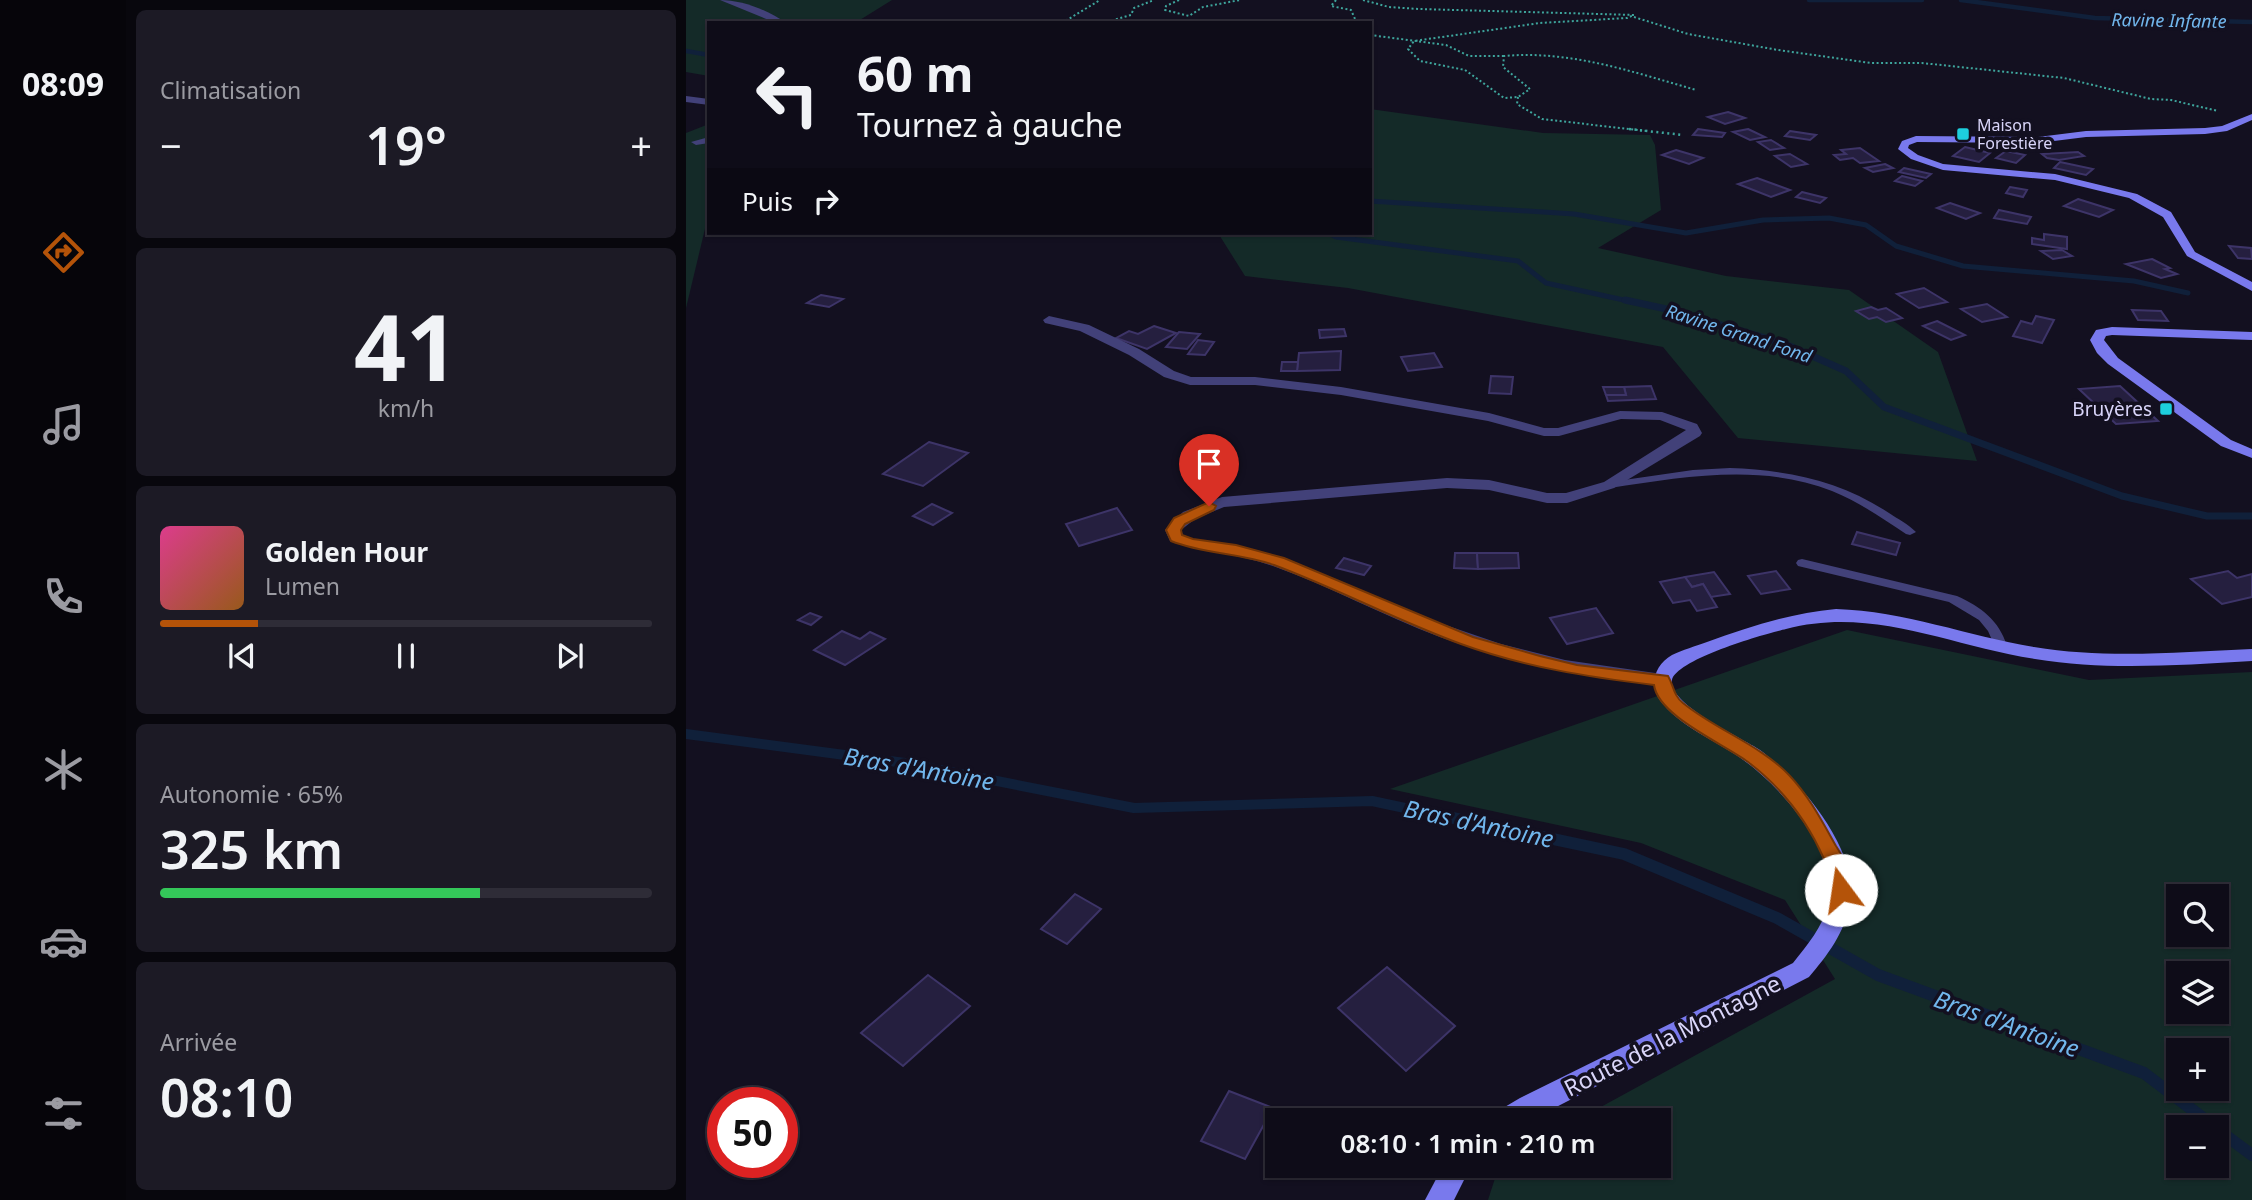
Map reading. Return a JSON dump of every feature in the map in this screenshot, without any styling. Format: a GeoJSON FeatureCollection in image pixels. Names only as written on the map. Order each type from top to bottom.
{"type":"FeatureCollection","features":[{"type":"Feature","properties":{"kind":"main road"},"geometry":{"type":"LineString","coordinates":[[2251,118],[2224,129],[2205,131],[2086,134],[2038,140],[1916,139],[1905,144],[1903,149],[1929,163],[1963,170],[2045,176],[2138,198],[2171,218],[2183,246],[2191,254],[2252,288]]}},
{"type":"Feature","properties":{"kind":"main road"},"geometry":{"type":"LineString","coordinates":[[2252,336],[2112,331],[2101,333],[2097,340],[2113,360],[2226,443],[2252,454]]}},
{"type":"Feature","properties":{"kind":"main road"},"geometry":{"type":"LineString","coordinates":[[1662,680],[1667,669],[1678,660],[1817,616],[1868,616],[1905,621],[2001,646],[2073,657],[2252,655]]}},
{"type":"Feature","properties":{"kind":"main road","name":"Route de la Montagne"},"geometry":{"type":"LineString","coordinates":[[1527,1108],[1801,970],[1823,944],[1835,917],[1841,890],[1835,861],[1806,808],[1782,778],[1676,707],[1664,692],[1662,680]]}},
{"type":"Feature","properties":{"kind":"main road"},"geometry":{"type":"LineString","coordinates":[[1439,1200],[1451,1178]]}},
{"type":"Feature","properties":{"kind":"street"},"geometry":{"type":"LineString","coordinates":[[724,0],[778,21]]}},
{"type":"Feature","properties":{"kind":"street"},"geometry":{"type":"LineString","coordinates":[[686,99],[707,102]]}},
{"type":"Feature","properties":{"kind":"street"},"geometry":{"type":"LineString","coordinates":[[696,142],[707,140]]}},
{"type":"Feature","properties":{"kind":"street"},"geometry":{"type":"LineString","coordinates":[[1049,320],[1094,332],[1135,352],[1169,374],[1189,381],[1255,381],[1342,391],[1489,417],[1544,432],[1559,432],[1620,415],[1662,416],[1692,427],[1695,433],[1681,444],[1609,485],[1567,498],[1547,498],[1489,485],[1447,483],[1222,502],[1195,511],[1180,521],[1173,530],[1176,538],[1189,543],[1236,550],[1279,562],[1468,641],[1577,670],[1662,680]]}},
{"type":"Feature","properties":{"kind":"lane"},"geometry":{"type":"LineString","coordinates":[[1609,485],[1709,470],[1761,471],[1790,475],[1825,483],[1856,496],[1882,510],[1910,532]]}},
{"type":"Feature","properties":{"kind":"lane"},"geometry":{"type":"LineString","coordinates":[[1802,563],[1953,599],[1974,609],[1989,623],[1999,636],[2001,646]]}},
{"type":"Feature","properties":{"kind":"path"},"geometry":{"type":"LineString","coordinates":[[1064,21],[1069,16],[1097,5],[1100,0]]}},
{"type":"Feature","properties":{"kind":"path"},"geometry":{"type":"LineString","coordinates":[[1110,21],[1131,15],[1134,8],[1154,0]]}},
{"type":"Feature","properties":{"kind":"path"},"geometry":{"type":"LineString","coordinates":[[1179,0],[1166,6],[1165,10],[1189,16],[1203,7],[1240,0]]}},
{"type":"Feature","properties":{"kind":"path"},"geometry":{"type":"LineString","coordinates":[[1336,0],[1331,6],[1351,10],[1355,19]]}},
{"type":"Feature","properties":{"kind":"path"},"geometry":{"type":"LineString","coordinates":[[1363,0],[1377,5],[1419,9],[1621,13],[1688,34],[1778,50],[1871,63],[1922,63],[2064,78],[2251,118]]}},
{"type":"Feature","properties":{"kind":"path"},"geometry":{"type":"LineString","coordinates":[[1504,56],[1503,67],[1530,89],[1518,97],[1504,98],[1465,70],[1420,61],[1408,49],[1414,41],[1540,23],[1634,17]]}},
{"type":"Feature","properties":{"kind":"path"},"geometry":{"type":"LineString","coordinates":[[1372,34],[1446,45],[1469,56],[1504,56],[1517,53],[1560,55],[1696,90]]}},
{"type":"Feature","properties":{"kind":"path"},"geometry":{"type":"LineString","coordinates":[[1518,97],[1517,104],[1542,118],[1684,135]]}},
{"type":"Feature","properties":{"kind":"green space"},"geometry":{"type":"Polygon","coordinates":[[[686,0],[892,0],[858,21],[707,21],[707,76],[686,72],[686,0]]]}},
{"type":"Feature","properties":{"kind":"green space"},"geometry":{"type":"Polygon","coordinates":[[[1372,109],[1543,133],[1650,135],[1655,145],[1661,210],[1598,248],[1726,276],[1849,290],[1938,352],[1977,461],[1738,438],[1663,347],[1348,288],[1245,276],[1219,235],[1372,235],[1372,109]]]}},
{"type":"Feature","properties":{"kind":"green space"},"geometry":{"type":"Polygon","coordinates":[[[707,125],[707,220],[686,308],[686,133],[707,125]]]}},
{"type":"Feature","properties":{"kind":"green space"},"geometry":{"type":"Polygon","coordinates":[[[1847,630],[2089,680],[2252,672],[2252,1200],[1488,1200],[1495,1178],[1671,1178],[1671,1108],[1599,1108],[1835,979],[1785,900],[1641,843],[1390,789],[1847,630]]]}},
{"type":"Feature","properties":{"kind":"building"},"geometry":{"type":"Polygon","coordinates":[[[1728,112],[1745,118],[1725,124],[1708,117],[1728,112]]]}},
{"type":"Feature","properties":{"kind":"building"},"geometry":{"type":"Polygon","coordinates":[[[1698,129],[1725,133],[1722,137],[1693,135],[1698,129]]]}},
{"type":"Feature","properties":{"kind":"building"},"geometry":{"type":"Polygon","coordinates":[[[1748,129],[1765,137],[1750,140],[1733,132],[1748,129]]]}},
{"type":"Feature","properties":{"kind":"building"},"geometry":{"type":"Polygon","coordinates":[[[1790,131],[1816,135],[1810,140],[1785,136],[1790,131]]]}},
{"type":"Feature","properties":{"kind":"building"},"geometry":{"type":"Polygon","coordinates":[[[1771,140],[1784,148],[1770,150],[1758,142],[1771,140]]]}},
{"type":"Feature","properties":{"kind":"building"},"geometry":{"type":"Polygon","coordinates":[[[1965,147],[1990,153],[1979,162],[1953,156],[1965,147]]]}},
{"type":"Feature","properties":{"kind":"building"},"geometry":{"type":"Polygon","coordinates":[[[1860,148],[1879,161],[1860,163],[1853,158],[1840,160],[1834,155],[1846,154],[1841,150],[1860,148]]]}},
{"type":"Feature","properties":{"kind":"building"},"geometry":{"type":"Polygon","coordinates":[[[1676,150],[1703,158],[1689,164],[1662,155],[1676,150]]]}},
{"type":"Feature","properties":{"kind":"building"},"geometry":{"type":"Polygon","coordinates":[[[2006,151],[2025,155],[2016,163],[1996,158],[2006,151]]]}},
{"type":"Feature","properties":{"kind":"building"},"geometry":{"type":"Polygon","coordinates":[[[2078,152],[2084,156],[2059,160],[2047,158],[2042,154],[2078,152]]]}},
{"type":"Feature","properties":{"kind":"building"},"geometry":{"type":"Polygon","coordinates":[[[1790,154],[1807,164],[1791,167],[1775,156],[1790,154]]]}},
{"type":"Feature","properties":{"kind":"building"},"geometry":{"type":"Polygon","coordinates":[[[2060,162],[2093,169],[2086,175],[2054,168],[2060,162]]]}},
{"type":"Feature","properties":{"kind":"building"},"geometry":{"type":"Polygon","coordinates":[[[1885,164],[1893,168],[1873,172],[1865,168],[1885,164]]]}},
{"type":"Feature","properties":{"kind":"building"},"geometry":{"type":"Polygon","coordinates":[[[1904,168],[1931,174],[1926,178],[1899,172],[1904,168]]]}},
{"type":"Feature","properties":{"kind":"building"},"geometry":{"type":"Polygon","coordinates":[[[1902,176],[1922,181],[1915,186],[1895,181],[1902,176]]]}},
{"type":"Feature","properties":{"kind":"building"},"geometry":{"type":"Polygon","coordinates":[[[1757,178],[1790,190],[1771,197],[1738,184],[1757,178]]]}},
{"type":"Feature","properties":{"kind":"building"},"geometry":{"type":"Polygon","coordinates":[[[2010,187],[2027,190],[2023,197],[2006,193],[2010,187]]]}},
{"type":"Feature","properties":{"kind":"building"},"geometry":{"type":"Polygon","coordinates":[[[1802,192],[1826,198],[1820,203],[1796,197],[1802,192]]]}},
{"type":"Feature","properties":{"kind":"building"},"geometry":{"type":"Polygon","coordinates":[[[2078,199],[2113,210],[2099,217],[2064,206],[2078,199]]]}},
{"type":"Feature","properties":{"kind":"building"},"geometry":{"type":"Polygon","coordinates":[[[1950,203],[1980,213],[1966,219],[1937,208],[1950,203]]]}},
{"type":"Feature","properties":{"kind":"building"},"geometry":{"type":"Polygon","coordinates":[[[1999,210],[2031,217],[2027,224],[1994,218],[1999,210]]]}},
{"type":"Feature","properties":{"kind":"building"},"geometry":{"type":"Polygon","coordinates":[[[2044,234],[2067,237],[2067,249],[2032,244],[2032,238],[2044,240],[2044,234]]]}},
{"type":"Feature","properties":{"kind":"building"},"geometry":{"type":"Polygon","coordinates":[[[2229,246],[2251,248],[2252,259],[2238,258],[2229,246]]]}},
{"type":"Feature","properties":{"kind":"building"},"geometry":{"type":"Polygon","coordinates":[[[2062,250],[2072,256],[2053,259],[2041,251],[2062,250]]]}},
{"type":"Feature","properties":{"kind":"building"},"geometry":{"type":"Polygon","coordinates":[[[2152,259],[2177,274],[2161,278],[2126,264],[2152,259]]]}},
{"type":"Feature","properties":{"kind":"building"},"geometry":{"type":"Polygon","coordinates":[[[1924,288],[1947,302],[1919,308],[1897,294],[1924,288]]]}},
{"type":"Feature","properties":{"kind":"building"},"geometry":{"type":"Polygon","coordinates":[[[821,295],[843,299],[829,307],[807,303],[821,295]]]}},
{"type":"Feature","properties":{"kind":"building"},"geometry":{"type":"Polygon","coordinates":[[[1987,304],[2007,317],[1982,322],[1961,309],[1987,304]]]}},
{"type":"Feature","properties":{"kind":"building"},"geometry":{"type":"Polygon","coordinates":[[[1871,307],[1878,310],[1886,308],[1902,318],[1886,322],[1877,317],[1869,319],[1856,311],[1871,307]]]}},
{"type":"Feature","properties":{"kind":"building"},"geometry":{"type":"Polygon","coordinates":[[[2132,310],[2161,311],[2168,321],[2138,320],[2132,310]]]}},
{"type":"Feature","properties":{"kind":"building"},"geometry":{"type":"Polygon","coordinates":[[[2036,316],[2054,320],[2042,343],[2013,336],[2021,321],[2032,324],[2036,316]]]}},
{"type":"Feature","properties":{"kind":"building"},"geometry":{"type":"Polygon","coordinates":[[[1937,321],[1965,335],[1951,340],[1923,326],[1937,321]]]}},
{"type":"Feature","properties":{"kind":"building"},"geometry":{"type":"Polygon","coordinates":[[[1154,326],[1176,333],[1147,349],[1116,338],[1129,331],[1138,334],[1154,326]]]}},
{"type":"Feature","properties":{"kind":"building"},"geometry":{"type":"Polygon","coordinates":[[[1344,329],[1346,336],[1320,338],[1319,330],[1344,329]]]}},
{"type":"Feature","properties":{"kind":"building"},"geometry":{"type":"Polygon","coordinates":[[[1179,332],[1200,334],[1187,349],[1166,347],[1179,332]]]}},
{"type":"Feature","properties":{"kind":"building"},"geometry":{"type":"Polygon","coordinates":[[[1198,340],[1214,342],[1205,355],[1188,354],[1198,340]]]}},
{"type":"Feature","properties":{"kind":"building"},"geometry":{"type":"Polygon","coordinates":[[[1341,351],[1340,370],[1297,371],[1299,353],[1341,351]]]}},
{"type":"Feature","properties":{"kind":"building"},"geometry":{"type":"Polygon","coordinates":[[[1434,353],[1442,367],[1408,371],[1401,357],[1434,353]]]}},
{"type":"Feature","properties":{"kind":"building"},"geometry":{"type":"Polygon","coordinates":[[[1282,362],[1298,362],[1297,371],[1281,371],[1282,362]]]}},
{"type":"Feature","properties":{"kind":"building"},"geometry":{"type":"Polygon","coordinates":[[[1491,376],[1513,377],[1511,394],[1489,393],[1491,376]]]}},
{"type":"Feature","properties":{"kind":"building"},"geometry":{"type":"Polygon","coordinates":[[[1651,386],[1656,399],[1608,401],[1606,395],[1626,395],[1624,387],[1651,386]]]}},
{"type":"Feature","properties":{"kind":"building"},"geometry":{"type":"Polygon","coordinates":[[[2120,386],[2158,421],[2116,424],[2079,389],[2120,386]]]}},
{"type":"Feature","properties":{"kind":"building"},"geometry":{"type":"Polygon","coordinates":[[[1603,387],[1624,387],[1626,395],[1606,395],[1603,387]]]}},
{"type":"Feature","properties":{"kind":"building"},"geometry":{"type":"Polygon","coordinates":[[[929,442],[968,453],[923,486],[883,474],[929,442]]]}},
{"type":"Feature","properties":{"kind":"building"},"geometry":{"type":"Polygon","coordinates":[[[932,504],[952,513],[933,525],[913,516],[932,504]]]}},
{"type":"Feature","properties":{"kind":"building"},"geometry":{"type":"Polygon","coordinates":[[[1117,508],[1132,530],[1079,546],[1066,524],[1117,508]]]}},
{"type":"Feature","properties":{"kind":"building"},"geometry":{"type":"Polygon","coordinates":[[[1857,532],[1900,543],[1896,555],[1852,544],[1857,532]]]}},
{"type":"Feature","properties":{"kind":"building"},"geometry":{"type":"Polygon","coordinates":[[[1455,553],[1477,553],[1478,569],[1454,568],[1455,553]]]}},
{"type":"Feature","properties":{"kind":"building"},"geometry":{"type":"Polygon","coordinates":[[[1477,553],[1518,553],[1519,568],[1478,569],[1477,553]]]}},
{"type":"Feature","properties":{"kind":"building"},"geometry":{"type":"Polygon","coordinates":[[[1344,558],[1371,566],[1364,575],[1336,568],[1344,558]]]}},
{"type":"Feature","properties":{"kind":"building"},"geometry":{"type":"Polygon","coordinates":[[[1776,571],[1790,589],[1761,594],[1748,576],[1776,571]]]}},
{"type":"Feature","properties":{"kind":"building"},"geometry":{"type":"Polygon","coordinates":[[[2228,571],[2237,578],[2252,574],[2252,597],[2222,604],[2191,579],[2228,571]]]}},
{"type":"Feature","properties":{"kind":"building"},"geometry":{"type":"Polygon","coordinates":[[[1714,572],[1730,594],[1711,597],[1703,584],[1692,587],[1685,577],[1714,572]]]}},
{"type":"Feature","properties":{"kind":"building"},"geometry":{"type":"Polygon","coordinates":[[[1685,577],[1692,587],[1703,584],[1717,607],[1697,611],[1690,600],[1673,603],[1660,582],[1685,577]]]}},
{"type":"Feature","properties":{"kind":"building"},"geometry":{"type":"Polygon","coordinates":[[[1596,608],[1613,633],[1567,644],[1550,618],[1596,608]]]}},
{"type":"Feature","properties":{"kind":"building"},"geometry":{"type":"Polygon","coordinates":[[[810,613],[821,617],[811,625],[798,620],[810,613]]]}},
{"type":"Feature","properties":{"kind":"building"},"geometry":{"type":"Polygon","coordinates":[[[842,631],[860,639],[870,632],[885,639],[845,665],[814,650],[842,631]]]}},
{"type":"Feature","properties":{"kind":"building"},"geometry":{"type":"Polygon","coordinates":[[[1075,894],[1101,909],[1067,944],[1041,929],[1075,894]]]}},
{"type":"Feature","properties":{"kind":"building"},"geometry":{"type":"Polygon","coordinates":[[[1387,967],[1455,1026],[1406,1071],[1338,1008],[1387,967]]]}},
{"type":"Feature","properties":{"kind":"building"},"geometry":{"type":"Polygon","coordinates":[[[928,975],[970,1006],[903,1066],[861,1033],[928,975]]]}},
{"type":"Feature","properties":{"kind":"building"},"geometry":{"type":"Polygon","coordinates":[[[1229,1091],[1273,1108],[1265,1108],[1265,1123],[1245,1159],[1201,1141],[1229,1091]]]}},
{"type":"Feature","properties":{"kind":"waterway","name":"Ravine Infante"},"geometry":{"type":"LineString","coordinates":[[1809,0],[1922,0]]}},
{"type":"Feature","properties":{"kind":"waterway","name":"Ravine Infante"},"geometry":{"type":"LineString","coordinates":[[1961,0],[2095,18],[2252,22]]}},
{"type":"Feature","properties":{"kind":"waterway","name":"Ravine Grand Fond"},"geometry":{"type":"LineString","coordinates":[[686,51],[707,55]]}},
{"type":"Feature","properties":{"kind":"waterway"},"geometry":{"type":"LineString","coordinates":[[1372,201],[1574,214],[1686,233],[1763,220],[1829,218],[1866,225],[1896,246],[1963,266],[2134,281],[2188,293]]}},
{"type":"Feature","properties":{"kind":"waterway","name":"Ravine Grand Fond"},"geometry":{"type":"LineString","coordinates":[[1332,235],[1518,261],[1546,283],[1633,302]]}},
{"type":"Feature","properties":{"kind":"waterway","name":"Ravine Grand Fond"},"geometry":{"type":"LineString","coordinates":[[1625,300],[1671,310],[1785,344],[1846,371],[1884,407],[2122,496],[2207,516],[2252,516]]}},
{"type":"Feature","properties":{"kind":"waterway","name":"Bras d'Antoine"},"geometry":{"type":"LineString","coordinates":[[686,734],[905,763],[1134,808],[1372,801],[1452,818]]}},
{"type":"Feature","properties":{"kind":"waterway","name":"Bras d'Antoine"},"geometry":{"type":"LineString","coordinates":[[1444,816],[1624,854],[1777,918],[1878,975],[2144,1073],[2199,1115]]}},
{"type":"Feature","properties":{"kind":"waterway","name":"Bras d'Antoine"},"geometry":{"type":"LineString","coordinates":[[2229,1138],[2252,1155]]}},
{"type":"Feature","properties":{"kind":"place","name":"Maison Forestière"},"geometry":{"type":"Point","coordinates":[1963,134]}},
{"type":"Feature","properties":{"kind":"place","name":"Bruyères"},"geometry":{"type":"Point","coordinates":[2166,409]}},
{"type":"Feature","properties":{"kind":"route"},"geometry":{"type":"LineString","coordinates":[[1209,506],[1180,521],[1173,530],[1176,538],[1279,562],[1468,641],[1538,662],[1577,670],[1662,680],[1664,692],[1676,707],[1782,778],[1806,808],[1835,861],[1841,890]]}}]}
